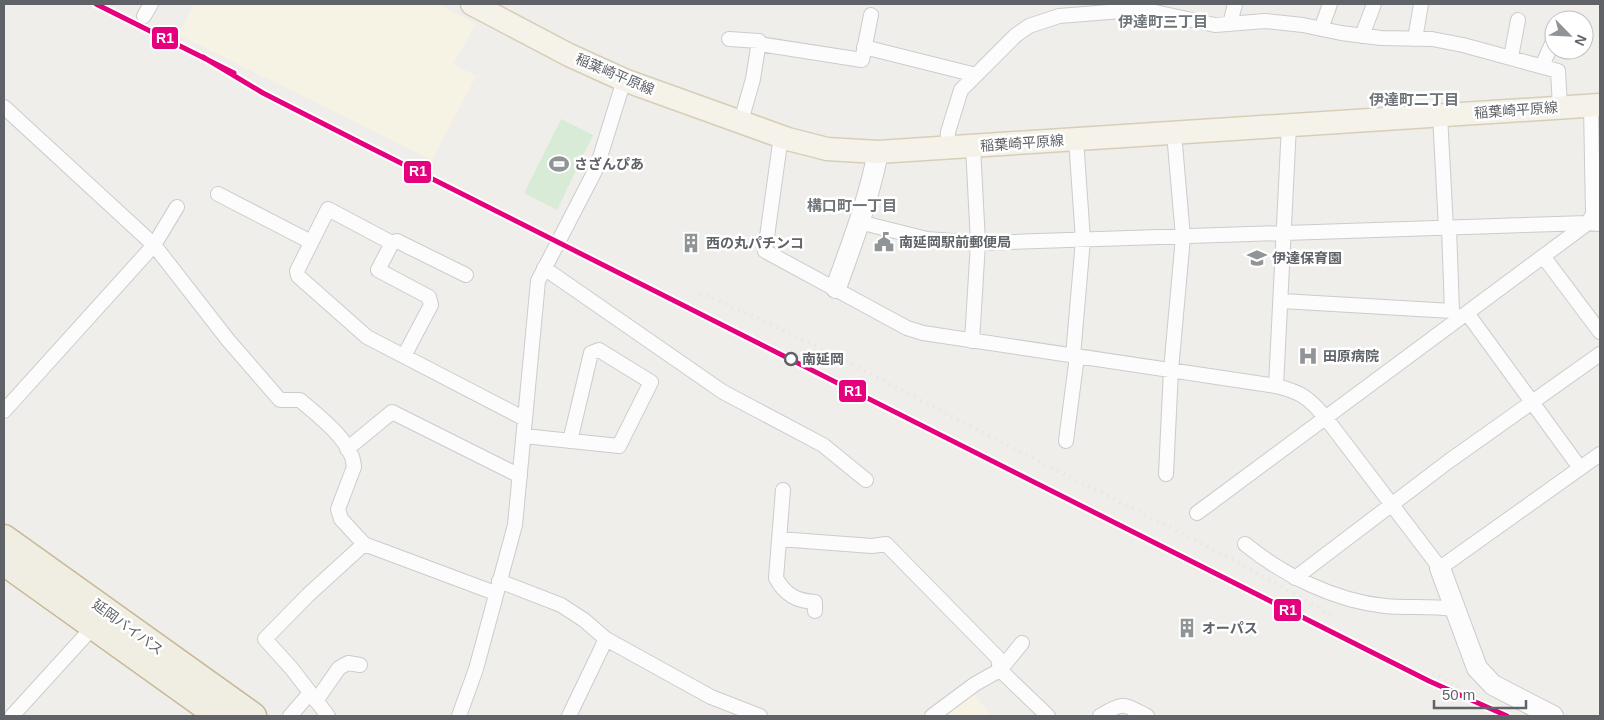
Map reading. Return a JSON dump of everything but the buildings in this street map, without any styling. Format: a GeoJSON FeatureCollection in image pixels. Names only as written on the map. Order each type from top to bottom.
{"type":"FeatureCollection","features":[{"type":"Feature","properties":{"kind":"highway","name":"延岡バイパス"},"geometry":{"type":"LineString","coordinates":[[4,538],[253,716]]}},
{"type":"Feature","properties":{"kind":"highway","name":"延岡バイパス"},"geometry":{"type":"LineString","coordinates":[[4,562],[219,716]]}},
{"type":"Feature","properties":{"kind":"main road","name":"稲葉崎平原線"},"geometry":{"type":"LineString","coordinates":[[475,4],[568,55],[624,80],[781,136],[827,149],[878,152],[1289,124],[1596,106]]}},
{"type":"Feature","properties":{"kind":"street"},"geometry":{"type":"LineString","coordinates":[[1230,24],[1235,4]]}},
{"type":"Feature","properties":{"kind":"street"},"geometry":{"type":"LineString","coordinates":[[1321,29],[1330,4]]}},
{"type":"Feature","properties":{"kind":"street"},"geometry":{"type":"LineString","coordinates":[[1362,36],[1374,4]]}},
{"type":"Feature","properties":{"kind":"street"},"geometry":{"type":"LineString","coordinates":[[1415,39],[1421,4]]}},
{"type":"Feature","properties":{"kind":"street"},"geometry":{"type":"LineString","coordinates":[[947,148],[948,132],[961,90],[1016,34],[1028,26],[1059,16],[1134,10],[1155,12],[1216,25],[1265,21],[1362,36],[1415,39],[1462,45],[1558,71],[1560,107]]}},
{"type":"Feature","properties":{"kind":"street"},"geometry":{"type":"LineString","coordinates":[[729,39],[759,41],[759,44],[862,60],[871,15]]}},
{"type":"Feature","properties":{"kind":"street"},"geometry":{"type":"LineString","coordinates":[[1511,57],[1518,20]]}},
{"type":"Feature","properties":{"kind":"street"},"geometry":{"type":"LineString","coordinates":[[741,121],[753,79],[759,44]]}},
{"type":"Feature","properties":{"kind":"street"},"geometry":{"type":"LineString","coordinates":[[864,47],[976,75]]}},
{"type":"Feature","properties":{"kind":"street"},"geometry":{"type":"LineString","coordinates":[[1542,66],[1545,60]]}},
{"type":"Feature","properties":{"kind":"street"},"geometry":{"type":"LineString","coordinates":[[459,716],[476,669],[515,525],[538,281],[597,167],[624,80]]}},
{"type":"Feature","properties":{"kind":"street"},"geometry":{"type":"LineString","coordinates":[[1594,224],[1596,106]]}},
{"type":"Feature","properties":{"kind":"street"},"geometry":{"type":"LineString","coordinates":[[4,107],[154,245],[228,340],[280,400],[300,400],[340,435],[354,461],[354,467],[338,508],[341,519],[364,544],[497,587],[560,605],[584,620],[606,639],[711,697],[760,716]]}},
{"type":"Feature","properties":{"kind":"street"},"geometry":{"type":"LineString","coordinates":[[1440,115],[1447,228],[1459,314],[1532,402],[1580,468]]}},
{"type":"Feature","properties":{"kind":"street"},"geometry":{"type":"LineString","coordinates":[[1276,386],[1282,301],[1289,124]]}},
{"type":"Feature","properties":{"kind":"street"},"geometry":{"type":"LineString","coordinates":[[1166,474],[1171,370],[1183,237],[1174,133]]}},
{"type":"Feature","properties":{"kind":"street"},"geometry":{"type":"LineString","coordinates":[[781,136],[765,251],[907,328],[972,341],[1276,386],[1294,390],[1309,398],[1393,503],[1440,568],[1471,658],[1484,676],[1493,684],[1552,716]]}},
{"type":"Feature","properties":{"kind":"street"},"geometry":{"type":"LineString","coordinates":[[1066,441],[1075,356],[1083,240],[1076,140]]}},
{"type":"Feature","properties":{"kind":"street"},"geometry":{"type":"LineString","coordinates":[[972,341],[978,243],[973,146]]}},
{"type":"Feature","properties":{"kind":"street"},"geometry":{"type":"LineString","coordinates":[[836,288],[873,177],[878,152]]}},
{"type":"Feature","properties":{"kind":"street"},"geometry":{"type":"LineString","coordinates":[[218,194],[311,242]]}},
{"type":"Feature","properties":{"kind":"street"},"geometry":{"type":"LineString","coordinates":[[4,412],[154,245],[177,207]]}},
{"type":"Feature","properties":{"kind":"street"},"geometry":{"type":"LineString","coordinates":[[466,275],[397,240],[392,242],[328,209],[296,271],[298,276],[367,337],[525,419]]}},
{"type":"Feature","properties":{"kind":"street"},"geometry":{"type":"LineString","coordinates":[[859,222],[928,239],[978,243],[1594,224]]}},
{"type":"Feature","properties":{"kind":"street"},"geometry":{"type":"LineString","coordinates":[[1197,514],[1459,314],[1543,256],[1594,224]]}},
{"type":"Feature","properties":{"kind":"street"},"geometry":{"type":"LineString","coordinates":[[392,242],[378,270],[429,297],[431,304],[404,356]]}},
{"type":"Feature","properties":{"kind":"street"},"geometry":{"type":"LineString","coordinates":[[1543,256],[1600,332]]}},
{"type":"Feature","properties":{"kind":"street"},"geometry":{"type":"LineString","coordinates":[[544,268],[723,392],[822,445],[866,480]]}},
{"type":"Feature","properties":{"kind":"street"},"geometry":{"type":"LineString","coordinates":[[1282,301],[1459,314]]}},
{"type":"Feature","properties":{"kind":"street"},"geometry":{"type":"LineString","coordinates":[[524,436],[570,441],[619,446],[651,382],[600,350],[591,354],[570,441]]}},
{"type":"Feature","properties":{"kind":"street"},"geometry":{"type":"LineString","coordinates":[[1295,578],[1393,503],[1600,354]]}},
{"type":"Feature","properties":{"kind":"street"},"geometry":{"type":"LineString","coordinates":[[347,449],[392,412],[520,476]]}},
{"type":"Feature","properties":{"kind":"street"},"geometry":{"type":"LineString","coordinates":[[1440,568],[1600,454]]}},
{"type":"Feature","properties":{"kind":"street"},"geometry":{"type":"LineString","coordinates":[[783,490],[776,578],[782,589],[790,596],[800,600],[815,602],[815,612]]}},
{"type":"Feature","properties":{"kind":"street"},"geometry":{"type":"LineString","coordinates":[[779,539],[872,546],[886,544],[998,658],[1000,670],[1048,716]]}},
{"type":"Feature","properties":{"kind":"street"},"geometry":{"type":"LineString","coordinates":[[328,716],[265,639],[308,595],[364,544]]}},
{"type":"Feature","properties":{"kind":"street"},"geometry":{"type":"LineString","coordinates":[[1245,544],[1261,557],[1295,578],[1346,598],[1385,606],[1430,605],[1454,609]]}},
{"type":"Feature","properties":{"kind":"street"},"geometry":{"type":"LineString","coordinates":[[12,716],[94,626]]}},
{"type":"Feature","properties":{"kind":"street"},"geometry":{"type":"LineString","coordinates":[[569,716],[606,639]]}},
{"type":"Feature","properties":{"kind":"street"},"geometry":{"type":"LineString","coordinates":[[932,716],[983,678],[1000,670],[1022,644]]}},
{"type":"Feature","properties":{"kind":"street"},"geometry":{"type":"LineString","coordinates":[[290,716],[313,697],[338,668],[348,663],[360,665]]}},
{"type":"Feature","properties":{"kind":"street"},"geometry":{"type":"LineString","coordinates":[[1100,716],[1118,705],[1124,705],[1147,716]]}},
{"type":"Feature","properties":{"kind":"shaded area"},"geometry":{"type":"Polygon","coordinates":[[[194,4],[438,4],[476,24],[453,64],[476,76],[432,160],[179,35],[194,4]]]}},
{"type":"Feature","properties":{"kind":"shaded area"},"geometry":{"type":"Polygon","coordinates":[[[971,690],[991,716],[938,716],[971,690]]]}},
{"type":"Feature","properties":{"kind":"green space","name":"さざんぴあ"},"geometry":{"type":"Polygon","coordinates":[[[561,119],[593,135],[557,210],[524,193],[561,119]]]}},
{"type":"Feature","properties":{"kind":"railway"},"geometry":{"type":"LineString","coordinates":[[700,293],[779,328],[856,366],[1214,550],[1334,617]]}},
{"type":"Feature","properties":{"kind":"railway"},"geometry":{"type":"LineString","coordinates":[[1433,673],[1509,716]]}},
{"type":"Feature","properties":{"kind":"transit line","name":"R1"},"geometry":{"type":"LineString","coordinates":[[96,4],[234,73]]}},
{"type":"Feature","properties":{"kind":"transit line","name":"R1"},"geometry":{"type":"LineString","coordinates":[[203,57],[263,93],[369,147],[1429,681],[1507,716]]}},
{"type":"Feature","properties":{"kind":"place","name":"さざんぴあ"},"geometry":{"type":"Point","coordinates":[559,164]}},
{"type":"Feature","properties":{"kind":"place","name":"南延岡駅前郵便局"},"geometry":{"type":"Point","coordinates":[884,242]}},
{"type":"Feature","properties":{"kind":"place","name":"西の丸パチンコ"},"geometry":{"type":"Point","coordinates":[691,243]}},
{"type":"Feature","properties":{"kind":"place","name":"伊達保育園"},"geometry":{"type":"Point","coordinates":[1257,258]}},
{"type":"Feature","properties":{"kind":"place","name":"田原病院"},"geometry":{"type":"Point","coordinates":[1308,356]}},
{"type":"Feature","properties":{"kind":"place","name":"南延岡"},"geometry":{"type":"Point","coordinates":[791,359]}},
{"type":"Feature","properties":{"kind":"place","name":"オーパス"},"geometry":{"type":"Point","coordinates":[1187,628]}},
{"type":"Feature","properties":{"kind":"district","name":"伊達町三丁目"},"geometry":{"type":"Point","coordinates":[1163,21]}},
{"type":"Feature","properties":{"kind":"district","name":"伊達町二丁目"},"geometry":{"type":"Point","coordinates":[1414,99]}},
{"type":"Feature","properties":{"kind":"district","name":"構口町一丁目"},"geometry":{"type":"Point","coordinates":[852,205]}}]}
